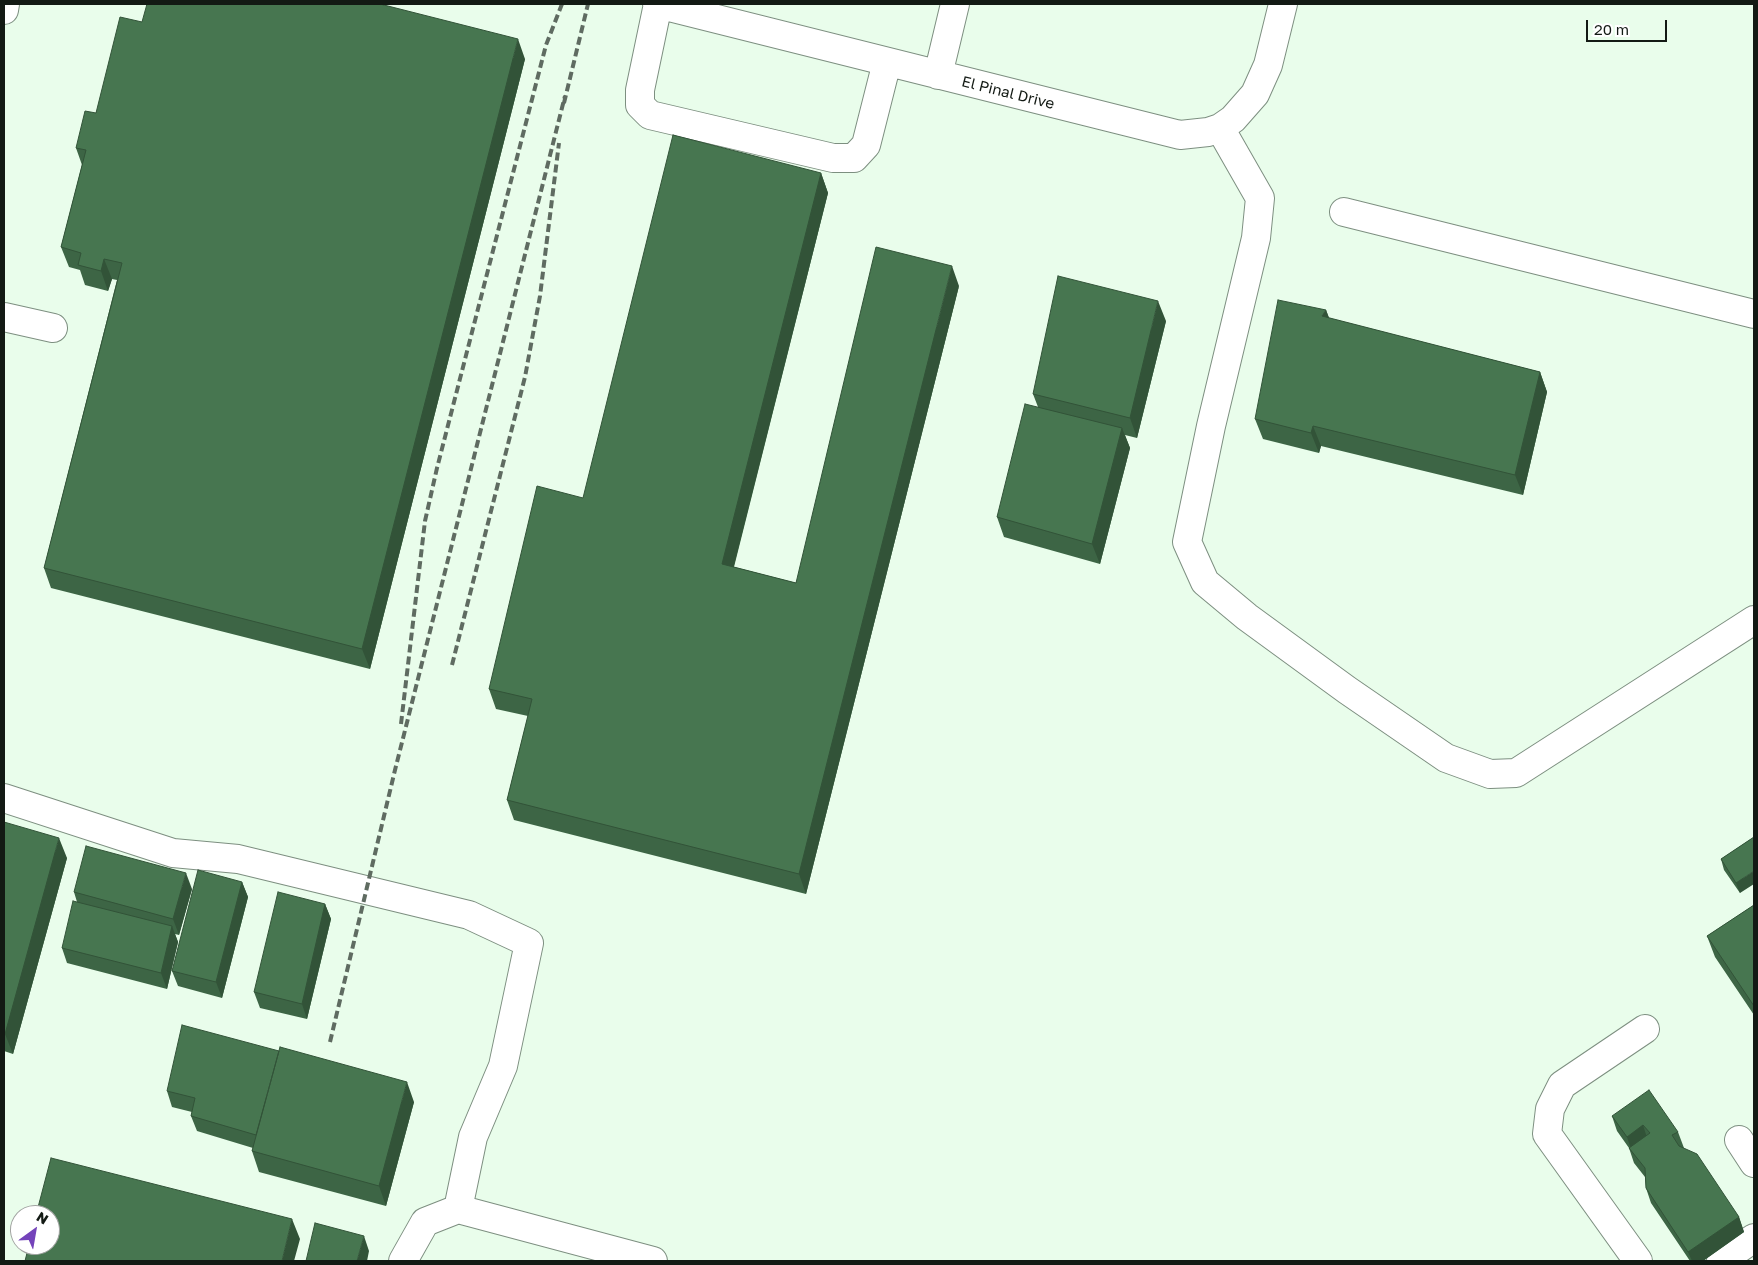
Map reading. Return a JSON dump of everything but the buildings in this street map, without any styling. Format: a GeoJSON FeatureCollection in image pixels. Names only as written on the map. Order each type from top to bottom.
{"type":"FeatureCollection","features":[{"type":"Feature","properties":{"kind":"street"},"geometry":{"type":"LineString","coordinates":[[4,10],[5,4]]}},
{"type":"Feature","properties":{"kind":"street"},"geometry":{"type":"LineString","coordinates":[[658,4],[640,90],[640,105],[650,115],[833,158],[854,158],[866,145],[887,62]]}},
{"type":"Feature","properties":{"kind":"street","name":"El Pinal Drive"},"geometry":{"type":"LineString","coordinates":[[658,4],[1180,135],[1208,132],[1220,128],[1233,119],[1255,94],[1268,65],[1283,4]]}},
{"type":"Feature","properties":{"kind":"street"},"geometry":{"type":"LineString","coordinates":[[938,75],[956,4]]}},
{"type":"Feature","properties":{"kind":"street"},"geometry":{"type":"LineString","coordinates":[[1220,128],[1260,198],[1256,238],[1211,426],[1188,542],[1205,582],[1246,617],[1446,758],[1490,774],[1516,773],[1754,620]]}},
{"type":"Feature","properties":{"kind":"street"},"geometry":{"type":"LineString","coordinates":[[1344,212],[1754,314]]}},
{"type":"Feature","properties":{"kind":"street"},"geometry":{"type":"LineString","coordinates":[[4,317],[52,328]]}},
{"type":"Feature","properties":{"kind":"street"},"geometry":{"type":"LineString","coordinates":[[4,798],[173,853],[238,859],[469,915],[530,943],[503,1066],[473,1137],[458,1209]]}},
{"type":"Feature","properties":{"kind":"street"},"geometry":{"type":"LineString","coordinates":[[1638,1261],[1547,1134],[1550,1109],[1562,1085],[1645,1029]]}},
{"type":"Feature","properties":{"kind":"street"},"geometry":{"type":"LineString","coordinates":[[1739,1140],[1754,1163]]}},
{"type":"Feature","properties":{"kind":"street"},"geometry":{"type":"LineString","coordinates":[[406,1260],[425,1222],[458,1209],[653,1261]]}},
{"type":"Feature","properties":{"kind":"street"},"geometry":{"type":"LineString","coordinates":[[1721,1261],[1754,1238]]}},
{"type":"Feature","properties":{"kind":"railway"},"geometry":{"type":"LineString","coordinates":[[401,724],[425,521],[546,45],[562,4]]}},
{"type":"Feature","properties":{"kind":"railway"},"geometry":{"type":"LineString","coordinates":[[564,103],[588,4]]}},
{"type":"Feature","properties":{"kind":"railway"},"geometry":{"type":"LineString","coordinates":[[330,1042],[395,770],[565,96]]}},
{"type":"Feature","properties":{"kind":"railway"},"geometry":{"type":"LineString","coordinates":[[452,665],[525,377],[540,296],[559,143]]}}]}
